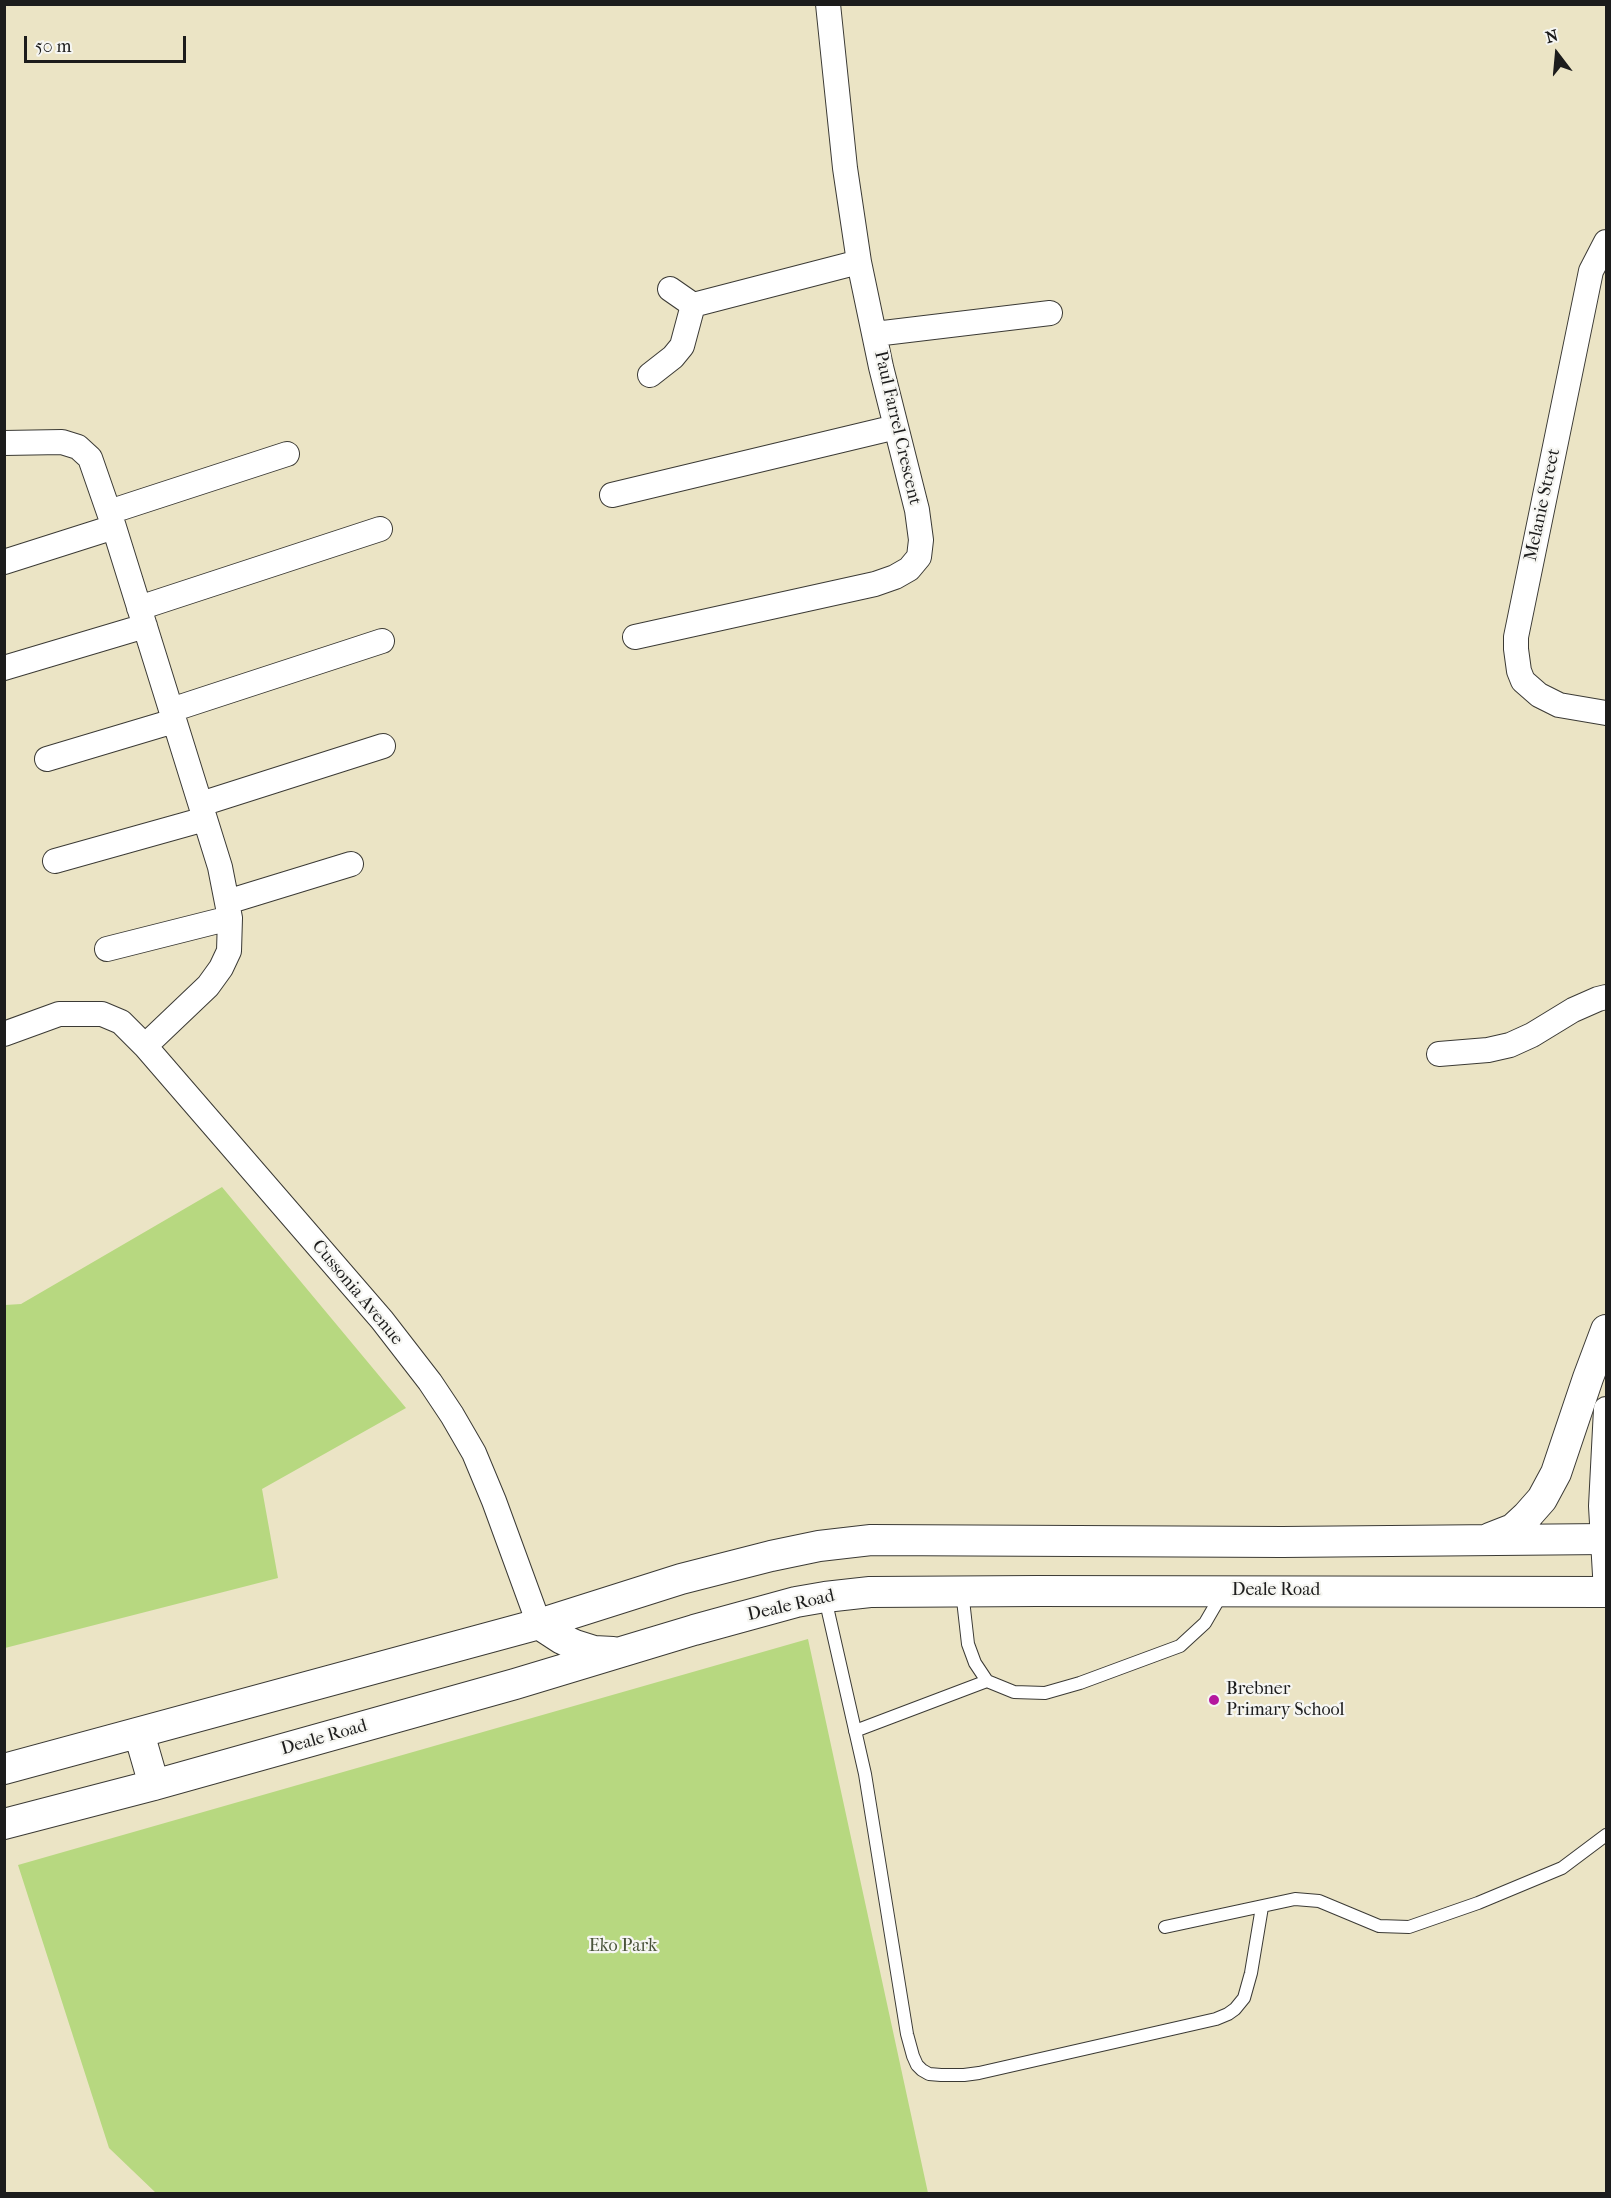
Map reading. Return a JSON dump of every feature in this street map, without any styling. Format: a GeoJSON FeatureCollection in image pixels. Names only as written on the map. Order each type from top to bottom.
{"type":"FeatureCollection","features":[{"type":"Feature","properties":{"kind":"street","name":"Paul Farrel Crescent"},"geometry":{"type":"LineString","coordinates":[[635,637],[875,584],[909,569],[919,557],[921,540],[917,510],[881,367],[859,262],[845,168],[828,4]]}},
{"type":"Feature","properties":{"kind":"street","name":"Melanie Street"},"geometry":{"type":"LineString","coordinates":[[1606,242],[1590,271],[1516,637],[1516,649],[1523,681],[1539,695],[1559,705],[1606,713]]}},
{"type":"Feature","properties":{"kind":"street"},"geometry":{"type":"LineString","coordinates":[[670,289],[693,305],[859,262]]}},
{"type":"Feature","properties":{"kind":"street"},"geometry":{"type":"LineString","coordinates":[[650,375],[674,357],[682,346],[693,305]]}},
{"type":"Feature","properties":{"kind":"street"},"geometry":{"type":"LineString","coordinates":[[875,334],[1050,313]]}},
{"type":"Feature","properties":{"kind":"street"},"geometry":{"type":"LineString","coordinates":[[612,495],[896,427]]}},
{"type":"Feature","properties":{"kind":"street"},"geometry":{"type":"LineString","coordinates":[[4,442],[62,442],[78,447],[90,458],[112,519],[220,867],[228,910],[229,951],[221,968],[208,986],[145,1046]]}},
{"type":"Feature","properties":{"kind":"street"},"geometry":{"type":"LineString","coordinates":[[4,562],[287,454]]}},
{"type":"Feature","properties":{"kind":"street"},"geometry":{"type":"LineString","coordinates":[[4,668],[380,529]]}},
{"type":"Feature","properties":{"kind":"street"},"geometry":{"type":"LineString","coordinates":[[47,759],[382,641]]}},
{"type":"Feature","properties":{"kind":"street"},"geometry":{"type":"LineString","coordinates":[[55,861],[203,812],[383,746]]}},
{"type":"Feature","properties":{"kind":"street"},"geometry":{"type":"LineString","coordinates":[[107,949],[228,910],[351,864]]}},
{"type":"Feature","properties":{"kind":"street"},"geometry":{"type":"LineString","coordinates":[[1439,1054],[1488,1050],[1510,1044],[1532,1035],[1573,1010],[1606,997]]}},
{"type":"Feature","properties":{"kind":"street","name":"Cussonia Avenue"},"geometry":{"type":"LineString","coordinates":[[4,1034],[59,1014],[102,1014],[121,1022],[145,1046],[382,1320],[430,1382],[474,1453],[495,1501],[539,1624]]}},
{"type":"Feature","properties":{"kind":"street"},"geometry":{"type":"LineString","coordinates":[[1409,1541],[1488,1538],[1513,1529],[1527,1516],[1542,1499],[1556,1473],[1606,1330]]}},
{"type":"Feature","properties":{"kind":"street"},"geometry":{"type":"LineString","coordinates":[[1606,1409],[1601,1506],[1605,1539],[1606,1592]]}},
{"type":"Feature","properties":{"kind":"street"},"geometry":{"type":"LineString","coordinates":[[4,1769],[539,1624],[681,1579],[819,1546],[871,1540],[1605,1539]]}},
{"type":"Feature","properties":{"kind":"street"},"geometry":{"type":"LineString","coordinates":[[1102,1541],[1107,1591]]}},
{"type":"Feature","properties":{"kind":"street","name":"Deale Road"},"geometry":{"type":"LineString","coordinates":[[4,1824],[154,1785],[515,1684],[796,1602],[825,1597],[870,1592],[962,1591],[1606,1592]]}},
{"type":"Feature","properties":{"kind":"street"},"geometry":{"type":"LineString","coordinates":[[539,1624],[575,1645],[594,1651],[620,1653]]}},
{"type":"Feature","properties":{"kind":"street"},"geometry":{"type":"LineString","coordinates":[[515,1684],[542,1664],[543,1644],[539,1624]]}},
{"type":"Feature","properties":{"kind":"street"},"geometry":{"type":"LineString","coordinates":[[139,1733],[154,1785]]}},
{"type":"Feature","properties":{"kind":"lane"},"geometry":{"type":"LineString","coordinates":[[962,1591],[968,1644],[975,1663],[987,1681],[1014,1692],[1045,1693],[1080,1683],[1180,1646],[1205,1623],[1224,1591]]}},
{"type":"Feature","properties":{"kind":"lane"},"geometry":{"type":"LineString","coordinates":[[825,1597],[865,1774],[907,2034],[917,2065],[929,2074],[979,2073],[1216,2019],[1228,2014],[1244,1998],[1251,1973],[1262,1907]]}},
{"type":"Feature","properties":{"kind":"lane"},"geometry":{"type":"LineString","coordinates":[[855,1731],[987,1681]]}},
{"type":"Feature","properties":{"kind":"lane"},"geometry":{"type":"LineString","coordinates":[[1166,1927],[1295,1899],[1319,1901],[1379,1926],[1409,1927],[1478,1904],[1563,1869],[1606,1835]]}},
{"type":"Feature","properties":{"kind":"green space"},"geometry":{"type":"Polygon","coordinates":[[[222,1187],[406,1408],[262,1489],[278,1578],[5,1648],[5,1305],[21,1304],[222,1187]]]}},
{"type":"Feature","properties":{"kind":"green space","name":"Eko Park"},"geometry":{"type":"Polygon","coordinates":[[[808,1639],[928,2193],[156,2193],[109,2148],[18,1865],[808,1639]]]}},
{"type":"Feature","properties":{"kind":"place","name":"Brebner Primary School"},"geometry":{"type":"Point","coordinates":[1214,1700]}}]}
